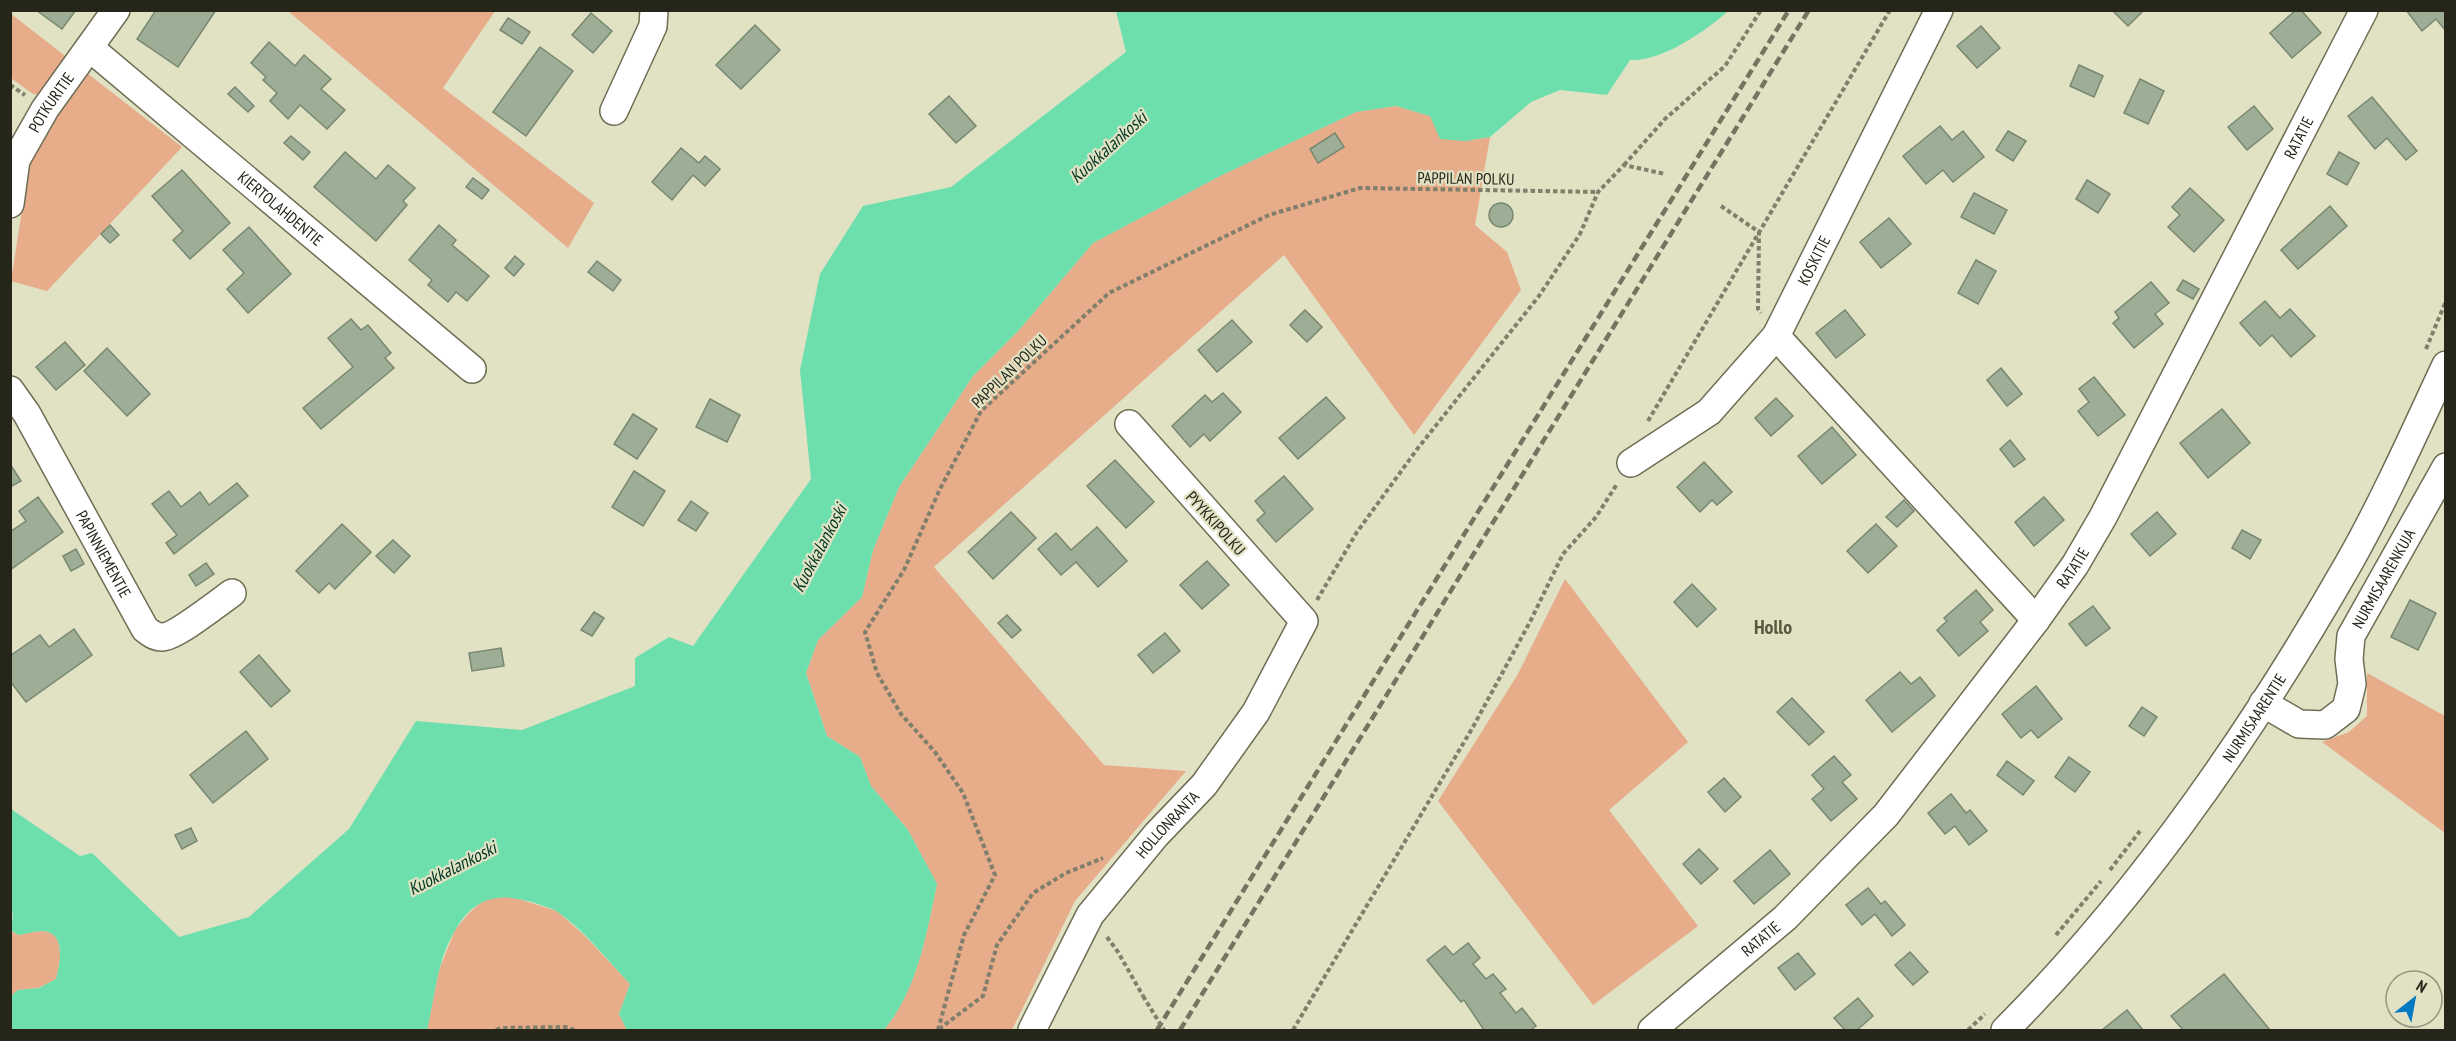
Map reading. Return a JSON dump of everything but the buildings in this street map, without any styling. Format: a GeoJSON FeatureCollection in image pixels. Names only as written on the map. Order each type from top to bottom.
{"type":"FeatureCollection","features":[{"type":"Feature","properties":{"kind":"street","name":"POTKURITIE"},"geometry":{"type":"LineString","coordinates":[[10,204],[16,160],[45,109],[116,10]]}},
{"type":"Feature","properties":{"kind":"street"},"geometry":{"type":"LineString","coordinates":[[614,111],[653,26],[654,10]]}},
{"type":"Feature","properties":{"kind":"street","name":"KOSKITIE"},"geometry":{"type":"LineString","coordinates":[[1631,463],[1709,412],[1776,336],[1939,10]]}},
{"type":"Feature","properties":{"kind":"street","name":"RATATIE"},"geometry":{"type":"LineString","coordinates":[[1652,1030],[1785,918],[1886,815],[2075,566],[2364,10]]}},
{"type":"Feature","properties":{"kind":"street","name":"KIERTOLAHDENTIE"},"geometry":{"type":"LineString","coordinates":[[90,48],[472,369]]}},
{"type":"Feature","properties":{"kind":"street"},"geometry":{"type":"LineString","coordinates":[[1776,336],[2036,620]]}},
{"type":"Feature","properties":{"kind":"street","name":"NURMISAARENTIE"},"geometry":{"type":"LineString","coordinates":[[2005,1030],[2039,996],[2124,897],[2203,793],[2263,703],[2350,560],[2401,462],[2435,360]]}},
{"type":"Feature","properties":{"kind":"street","name":"PAPINNIEMENTIE"},"geometry":{"type":"LineString","coordinates":[[10,390],[27,414],[145,629],[153,636],[164,638],[231,593]]}},
{"type":"Feature","properties":{"kind":"street","name":"PYYKKIPOLKU"},"geometry":{"type":"LineString","coordinates":[[1129,424],[1304,621]]}},
{"type":"Feature","properties":{"kind":"street","name":"NURMISAARENKUJA"},"geometry":{"type":"LineString","coordinates":[[2263,703],[2299,724],[2325,725],[2346,709],[2352,684],[2349,658],[2352,636],[2445,467]]}},
{"type":"Feature","properties":{"kind":"street","name":"HOLLONRANTA"},"geometry":{"type":"LineString","coordinates":[[1032,1030],[1090,915],[1156,835],[1204,785],[1256,712],[1304,621]]}},
{"type":"Feature","properties":{"kind":"path"},"geometry":{"type":"LineString","coordinates":[[1304,621],[1358,532],[1418,448],[1539,296],[1580,234],[1598,192],[1665,119],[1725,66],[1761,10]]}},
{"type":"Feature","properties":{"kind":"path"},"geometry":{"type":"LineString","coordinates":[[1645,426],[1890,10]]}},
{"type":"Feature","properties":{"kind":"path"},"geometry":{"type":"LineString","coordinates":[[1624,165],[1665,174]]}},
{"type":"Feature","properties":{"kind":"path","name":"PAPPILAN POLKU"},"geometry":{"type":"LineString","coordinates":[[938,1030],[964,935],[995,875],[963,793],[934,752],[901,714],[877,673],[865,632],[904,570],[940,489],[981,411],[1109,294],[1269,215],[1360,188],[1598,192]]}},
{"type":"Feature","properties":{"kind":"path"},"geometry":{"type":"LineString","coordinates":[[1721,206],[1759,232]]}},
{"type":"Feature","properties":{"kind":"path"},"geometry":{"type":"LineString","coordinates":[[1759,232],[1758,309],[1776,336]]}},
{"type":"Feature","properties":{"kind":"path"},"geometry":{"type":"LineString","coordinates":[[2435,360],[2445,301]]}},
{"type":"Feature","properties":{"kind":"path"},"geometry":{"type":"LineString","coordinates":[[1293,1030],[1473,727],[1531,620],[1563,554],[1596,517],[1631,463]]}},
{"type":"Feature","properties":{"kind":"path"},"geometry":{"type":"LineString","coordinates":[[2051,940],[2146,825]]}},
{"type":"Feature","properties":{"kind":"path"},"geometry":{"type":"LineString","coordinates":[[938,1030],[983,996],[997,945],[1033,893],[1066,873],[1106,856]]}},
{"type":"Feature","properties":{"kind":"path"},"geometry":{"type":"LineString","coordinates":[[1090,915],[1118,952],[1164,1030]]}},
{"type":"Feature","properties":{"kind":"path"},"geometry":{"type":"LineString","coordinates":[[1968,1030],[1991,1007]]}},
{"type":"Feature","properties":{"kind":"path"},"geometry":{"type":"LineString","coordinates":[[496,1030],[568,1027],[574,1030]]}},
{"type":"Feature","properties":{"kind":"shaded area"},"geometry":{"type":"Polygon","coordinates":[[[288,11],[495,11],[443,88],[594,203],[568,248],[288,11]]]}},
{"type":"Feature","properties":{"kind":"shaded area"},"geometry":{"type":"Polygon","coordinates":[[[10,13],[69,59],[42,95],[33,94],[11,78],[10,13]]]}},
{"type":"Feature","properties":{"kind":"shaded area"},"geometry":{"type":"Polygon","coordinates":[[[87,73],[182,147],[47,291],[11,281],[31,152],[87,73]]]}},
{"type":"Feature","properties":{"kind":"shaded area"},"geometry":{"type":"Polygon","coordinates":[[[1396,106],[1430,116],[1465,141],[1490,137],[1475,225],[1507,252],[1521,290],[1414,435],[1284,255],[934,567],[1104,765],[1186,771],[1075,901],[1012,1030],[884,1030],[896,1014],[913,979],[937,884],[908,830],[871,786],[860,757],[827,736],[806,673],[818,640],[862,597],[873,550],[899,487],[973,376],[1019,330],[1093,243],[1222,175],[1356,112],[1396,106]]]}},
{"type":"Feature","properties":{"kind":"shaded area"},"geometry":{"type":"Polygon","coordinates":[[[1565,579],[1688,742],[1609,810],[1698,926],[1593,1005],[1438,801],[1518,674],[1565,579]]]}},
{"type":"Feature","properties":{"kind":"shaded area"},"geometry":{"type":"Polygon","coordinates":[[[2367,673],[2445,716],[2445,833],[2322,742],[2349,732],[2367,716],[2367,673]]]}},
{"type":"Feature","properties":{"kind":"shaded area"},"geometry":{"type":"Polygon","coordinates":[[[509,896],[557,911],[585,936],[630,984],[619,1014],[627,1030],[427,1030],[439,970],[455,930],[485,899],[509,896]]]}},
{"type":"Feature","properties":{"kind":"shaded area"},"geometry":{"type":"Polygon","coordinates":[[[10,930],[18,935],[42,931],[55,937],[60,950],[56,979],[38,988],[18,990],[11,996],[10,930]]]}},
{"type":"Feature","properties":{"kind":"water","name":"Kuokkalankoski"},"geometry":{"type":"Polygon","coordinates":[[[1116,11],[1728,11],[1695,36],[1669,51],[1630,60],[1607,95],[1560,90],[1531,102],[1490,137],[1465,141],[1440,139],[1430,116],[1396,106],[1356,112],[1222,175],[1093,243],[1019,330],[973,376],[899,487],[873,550],[862,597],[818,640],[806,673],[827,736],[860,757],[871,786],[908,830],[937,884],[913,979],[896,1014],[884,1030],[627,1030],[619,1014],[630,984],[596,947],[554,910],[525,900],[502,898],[491,899],[472,909],[456,929],[437,978],[427,1030],[11,1030],[11,996],[18,990],[39,988],[56,979],[60,950],[55,937],[50,933],[39,931],[18,935],[11,930],[13,914],[10,904],[11,809],[80,856],[92,853],[179,937],[249,917],[349,829],[416,721],[522,730],[635,686],[635,658],[669,637],[693,646],[811,479],[800,370],[820,274],[863,206],[951,187],[1126,52],[1116,11]]]}},
{"type":"Feature","properties":{"kind":"railway"},"geometry":{"type":"LineString","coordinates":[[1157,1030],[1789,10]]}},
{"type":"Feature","properties":{"kind":"railway"},"geometry":{"type":"LineString","coordinates":[[1180,1030],[1809,10]]}},
{"type":"Feature","properties":{"kind":"district","name":"Hollo"},"geometry":{"type":"Point","coordinates":[1773,627]}}]}
